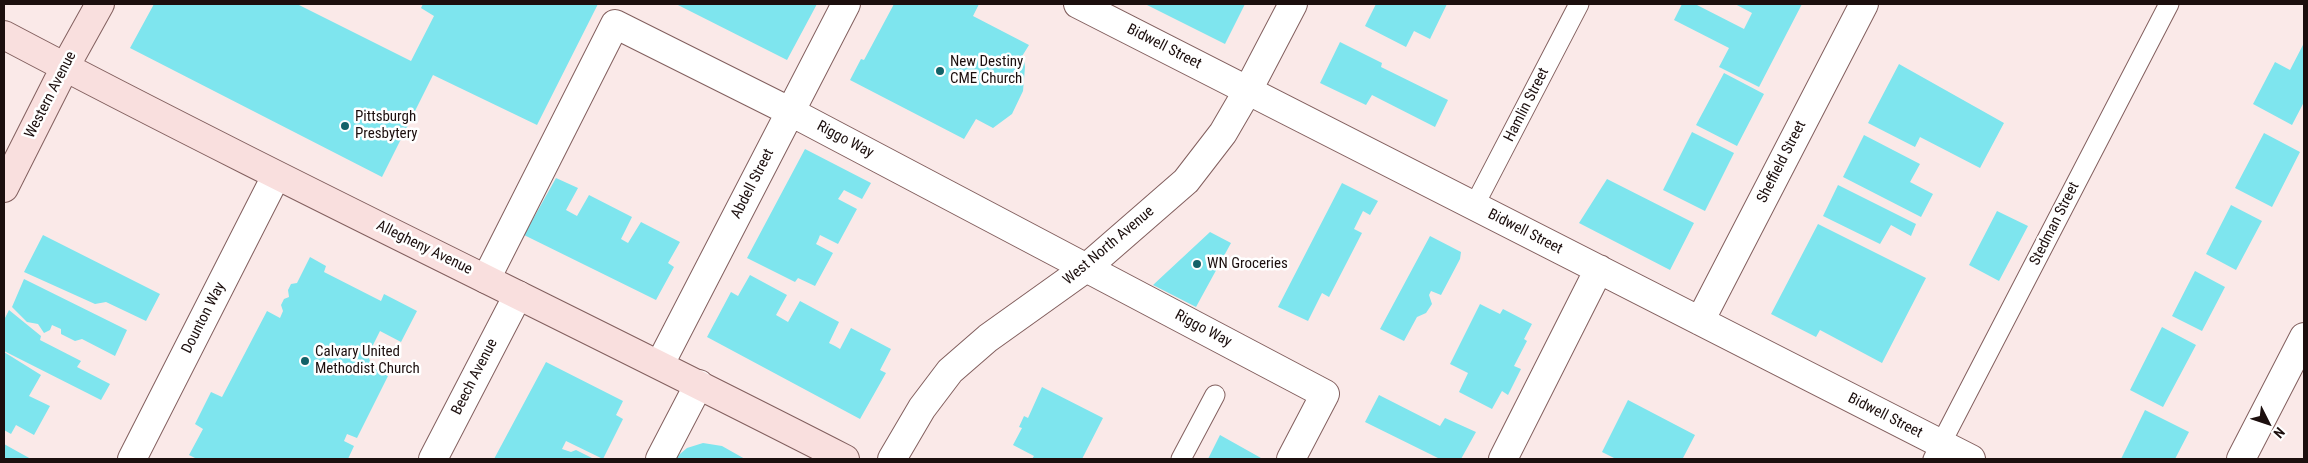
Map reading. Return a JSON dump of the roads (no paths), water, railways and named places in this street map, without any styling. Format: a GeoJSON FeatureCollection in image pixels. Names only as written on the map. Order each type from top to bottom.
{"type":"FeatureCollection","features":[{"type":"Feature","properties":{"kind":"main road","name":"Western Avenue"},"geometry":{"type":"LineString","coordinates":[[4,188],[65,67],[100,4]]}},
{"type":"Feature","properties":{"kind":"main road","name":"Allegheny Avenue"},"geometry":{"type":"LineString","coordinates":[[4,35],[276,176],[660,364],[845,459]]}},
{"type":"Feature","properties":{"kind":"street","name":"Abdell Street"},"geometry":{"type":"LineString","coordinates":[[660,364],[846,4]]}},
{"type":"Feature","properties":{"kind":"street","name":"Bidwell Street"},"geometry":{"type":"LineString","coordinates":[[1078,4],[1700,321],[1937,452],[1971,459]]}},
{"type":"Feature","properties":{"kind":"street","name":"West North Avenue"},"geometry":{"type":"LineString","coordinates":[[892,459],[922,408],[950,371],[988,338],[1086,268],[1186,181],[1223,133],[1294,4]]}},
{"type":"Feature","properties":{"kind":"street","name":"Sheffield Street"},"geometry":{"type":"LineString","coordinates":[[1700,321],[1864,4]]}},
{"type":"Feature","properties":{"kind":"street","name":"Riggo Way"},"geometry":{"type":"LineString","coordinates":[[486,279],[615,24],[791,112],[1325,394],[1291,459]]}},
{"type":"Feature","properties":{"kind":"street","name":"Dounton Way"},"geometry":{"type":"LineString","coordinates":[[132,459],[276,176]]}},
{"type":"Feature","properties":{"kind":"street"},"geometry":{"type":"LineString","coordinates":[[1503,459],[1599,269]]}},
{"type":"Feature","properties":{"kind":"street","name":"Beech Avenue"},"geometry":{"type":"LineString","coordinates":[[433,459],[518,295]]}},
{"type":"Feature","properties":{"kind":"street"},"geometry":{"type":"LineString","coordinates":[[2241,459],[2304,337]]}},
{"type":"Feature","properties":{"kind":"street"},"geometry":{"type":"LineString","coordinates":[[660,459],[699,384]]}},
{"type":"Feature","properties":{"kind":"lane","name":"Hamlin Street"},"geometry":{"type":"LineString","coordinates":[[1474,206],[1579,4]]}},
{"type":"Feature","properties":{"kind":"lane","name":"Stedman Street"},"geometry":{"type":"LineString","coordinates":[[1937,452],[2169,4]]}},
{"type":"Feature","properties":{"kind":"lane"},"geometry":{"type":"LineString","coordinates":[[1181,459],[1215,394]]}},
{"type":"Feature","properties":{"kind":"place","name":"New Destiny CME Church"},"geometry":{"type":"Point","coordinates":[940,71]}},
{"type":"Feature","properties":{"kind":"place","name":"Pittsburgh Presbytery"},"geometry":{"type":"Point","coordinates":[345,126]}},
{"type":"Feature","properties":{"kind":"place","name":"WN Groceries"},"geometry":{"type":"Point","coordinates":[1197,264]}},
{"type":"Feature","properties":{"kind":"place","name":"Calvary United Methodist Church"},"geometry":{"type":"Point","coordinates":[305,361]}}]}
